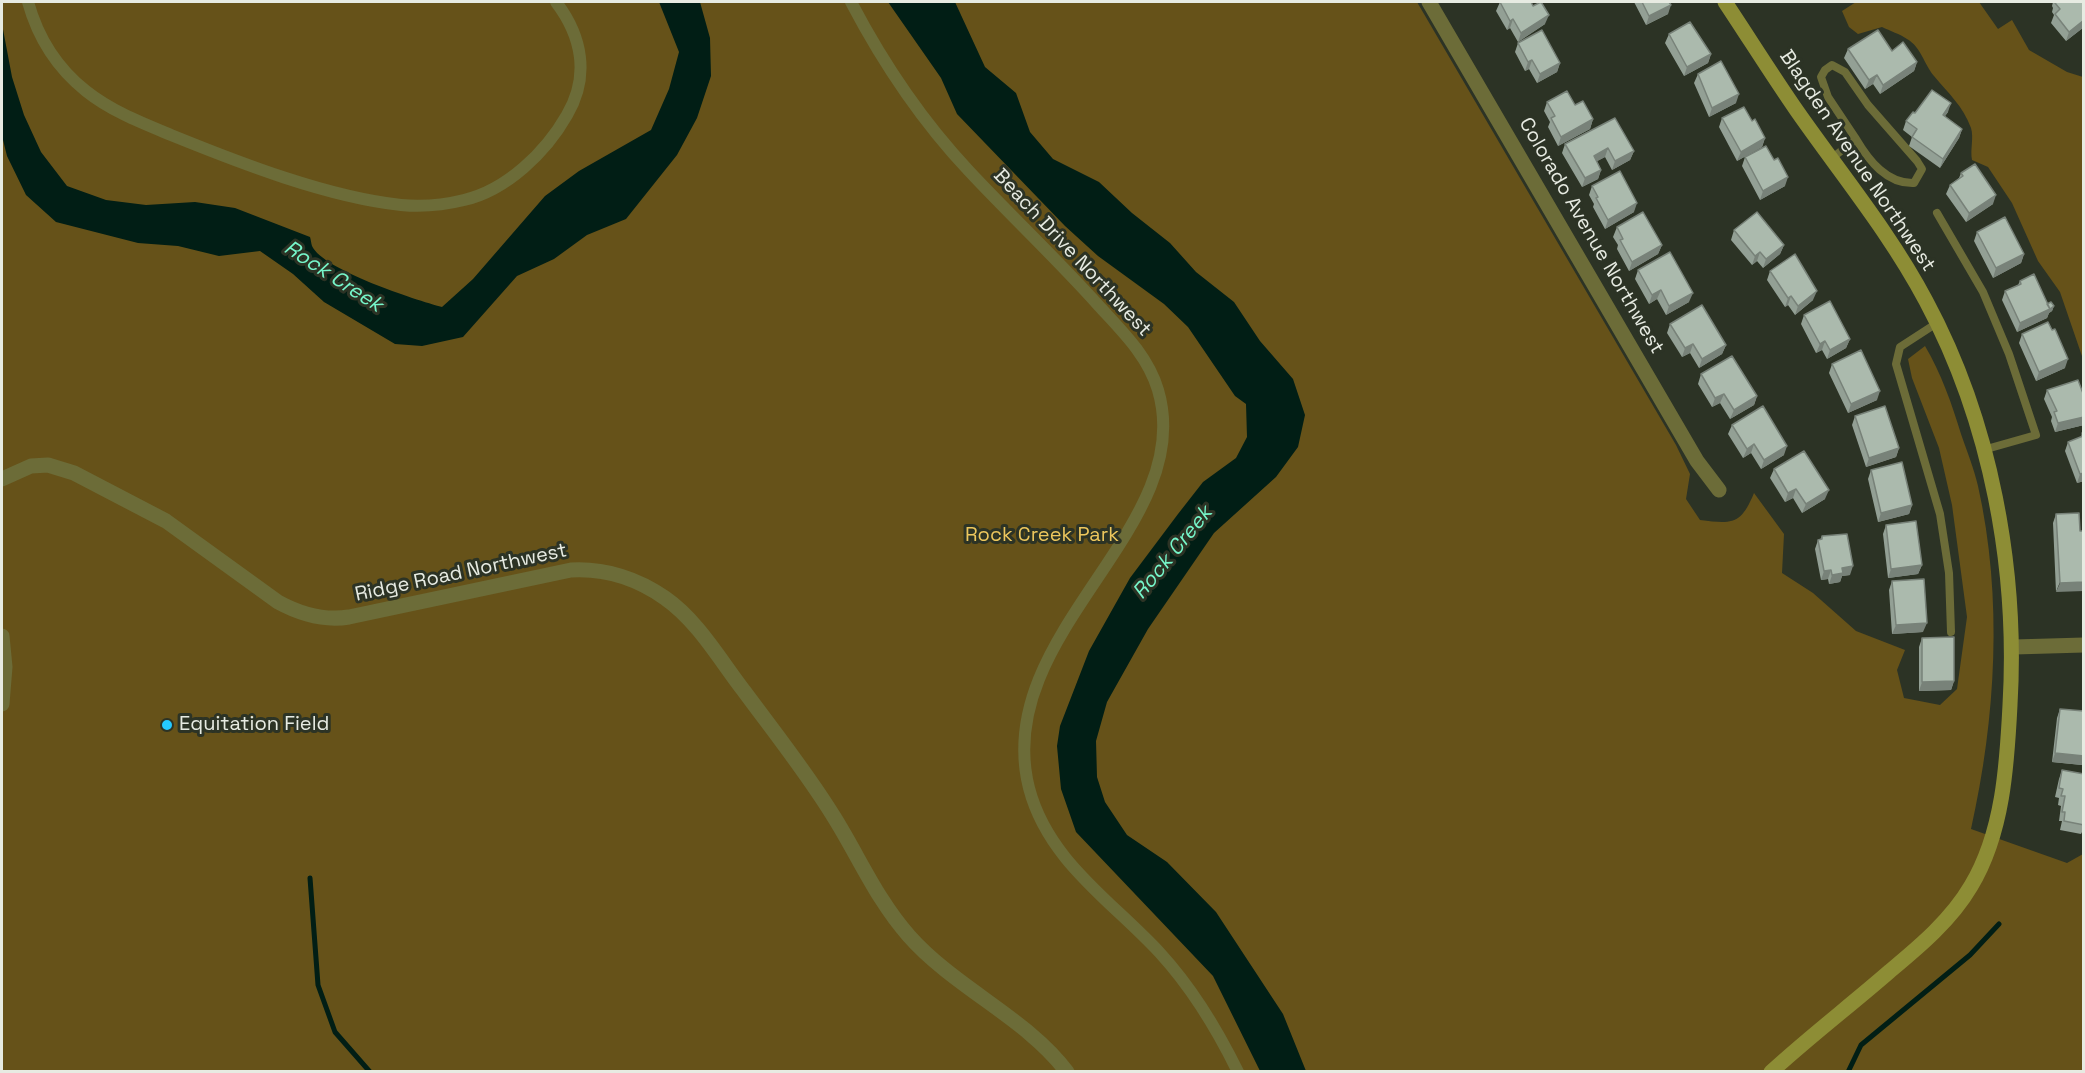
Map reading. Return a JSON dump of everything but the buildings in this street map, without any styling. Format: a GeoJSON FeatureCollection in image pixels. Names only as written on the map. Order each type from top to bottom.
{"type":"FeatureCollection","features":[{"type":"Feature","properties":{"kind":"main road","name":"Blagden Avenue Northwest"},"geometry":{"type":"LineString","coordinates":[[1725,2],[1778,83],[1885,232],[1937,323],[1966,395],[1983,450],[1999,522],[2014,647],[2009,725],[1996,824],[1987,854],[1970,889],[1933,933],[1771,1071]]}},
{"type":"Feature","properties":{"kind":"street"},"geometry":{"type":"LineString","coordinates":[[28,2],[42,38],[65,72],[88,93],[125,114],[192,143],[274,173],[364,197],[424,206],[467,200],[513,176],[541,150],[566,118],[579,86],[581,61],[574,29],[556,2]]}},
{"type":"Feature","properties":{"kind":"street","name":"Beach Drive Northwest"},"geometry":{"type":"LineString","coordinates":[[851,2],[897,81],[933,130],[967,169],[1035,236],[1125,334],[1155,379],[1162,409],[1162,424],[1160,450],[1154,475],[1129,526],[1053,647],[1037,681],[1024,730],[1025,766],[1036,809],[1051,840],[1079,875],[1146,938],[1178,974],[1211,1022],[1238,1071]]}},
{"type":"Feature","properties":{"kind":"street","name":"Colorado Avenue Northwest"},"geometry":{"type":"LineString","coordinates":[[1429,2],[1691,451],[1719,490]]}},
{"type":"Feature","properties":{"kind":"street","name":"Ridge Road Northwest"},"geometry":{"type":"LineString","coordinates":[[2,479],[31,466],[54,466],[74,473],[166,521],[278,602],[323,618],[349,617],[571,570],[597,570],[620,576],[653,590],[689,620],[802,770],[838,824],[877,893],[908,935],[951,976],[1040,1043],[1067,1071]]}},
{"type":"Feature","properties":{"kind":"street"},"geometry":{"type":"LineString","coordinates":[[2,636],[5,667],[2,704]]}},
{"type":"Feature","properties":{"kind":"street"},"geometry":{"type":"LineString","coordinates":[[2014,647],[2084,645]]}},
{"type":"Feature","properties":{"kind":"lane"},"geometry":{"type":"LineString","coordinates":[[1832,65],[1845,72],[1868,105],[1917,161],[1922,169],[1920,176],[1914,183],[1905,183],[1887,176],[1866,156],[1856,140],[1821,77],[1824,70],[1832,65]]}},
{"type":"Feature","properties":{"kind":"lane"},"geometry":{"type":"LineString","coordinates":[[1831,159],[1856,140]]}},
{"type":"Feature","properties":{"kind":"lane"},"geometry":{"type":"LineString","coordinates":[[1937,213],[1983,292],[2009,354],[2036,435],[1983,450]]}},
{"type":"Feature","properties":{"kind":"lane"},"geometry":{"type":"LineString","coordinates":[[1937,323],[1900,347],[1896,364],[1940,514],[1949,573],[1951,632]]}},
{"type":"Feature","properties":{"kind":"green space","name":"Rock Creek Park"},"geometry":{"type":"Polygon","coordinates":[[[2,2],[1417,2],[1676,445],[1690,474],[1686,499],[1700,520],[1728,522],[1740,517],[1754,493],[1784,534],[1782,573],[1813,593],[1856,631],[1905,650],[1897,670],[1904,698],[1940,705],[1957,689],[1967,617],[1952,505],[1939,448],[1912,378],[1908,359],[1925,346],[1946,389],[1975,473],[1986,528],[1991,571],[1993,658],[1991,701],[1980,787],[1971,829],[2067,863],[2083,854],[2083,1071],[2,1072],[2,2]]]}},
{"type":"Feature","properties":{"kind":"green space"},"geometry":{"type":"Polygon","coordinates":[[[1856,2],[1979,2],[1998,29],[2012,20],[2029,50],[2067,72],[2083,77],[2083,359],[2060,292],[2038,261],[2012,203],[1988,167],[1972,160],[1972,132],[1964,113],[1934,76],[1912,42],[1882,27],[1858,34],[1849,27],[1842,11],[1856,2]]]}},
{"type":"Feature","properties":{"kind":"water","name":"Rock Creek"},"geometry":{"type":"Polygon","coordinates":[[[659,2],[700,2],[710,38],[711,76],[697,118],[677,155],[626,219],[587,235],[554,259],[517,276],[463,337],[422,346],[395,344],[324,302],[293,274],[260,251],[219,256],[178,246],[138,243],[56,222],[26,195],[7,156],[2,136],[2,24],[12,77],[24,115],[41,152],[67,186],[106,200],[146,205],[195,202],[235,208],[310,237],[312,246],[320,255],[351,274],[392,291],[442,307],[473,279],[545,196],[579,171],[651,130],[669,89],[679,52],[659,2]]]}},
{"type":"Feature","properties":{"kind":"water","name":"Rock Creek"},"geometry":{"type":"Polygon","coordinates":[[[888,2],[955,2],[985,67],[1016,93],[1030,132],[1053,159],[1099,182],[1132,213],[1170,243],[1196,272],[1234,302],[1260,341],[1293,379],[1305,415],[1298,447],[1276,477],[1214,533],[1148,629],[1107,702],[1096,741],[1097,777],[1105,802],[1127,835],[1167,862],[1216,912],[1283,1014],[1306,1071],[1260,1071],[1213,976],[1076,832],[1061,789],[1057,746],[1060,726],[1089,651],[1130,578],[1178,514],[1203,482],[1236,458],[1247,437],[1246,404],[1235,396],[1188,327],[1164,304],[1098,256],[1065,226],[957,114],[941,78],[888,2]]]}},
{"type":"Feature","properties":{"kind":"waterway"},"geometry":{"type":"LineString","coordinates":[[310,878],[318,985],[335,1032],[370,1072]]}},
{"type":"Feature","properties":{"kind":"waterway"},"geometry":{"type":"LineString","coordinates":[[1848,1072],[1861,1045],[1970,955],[1999,924]]}},
{"type":"Feature","properties":{"kind":"place","name":"Equitation Field"},"geometry":{"type":"Point","coordinates":[167,725]}}]}
